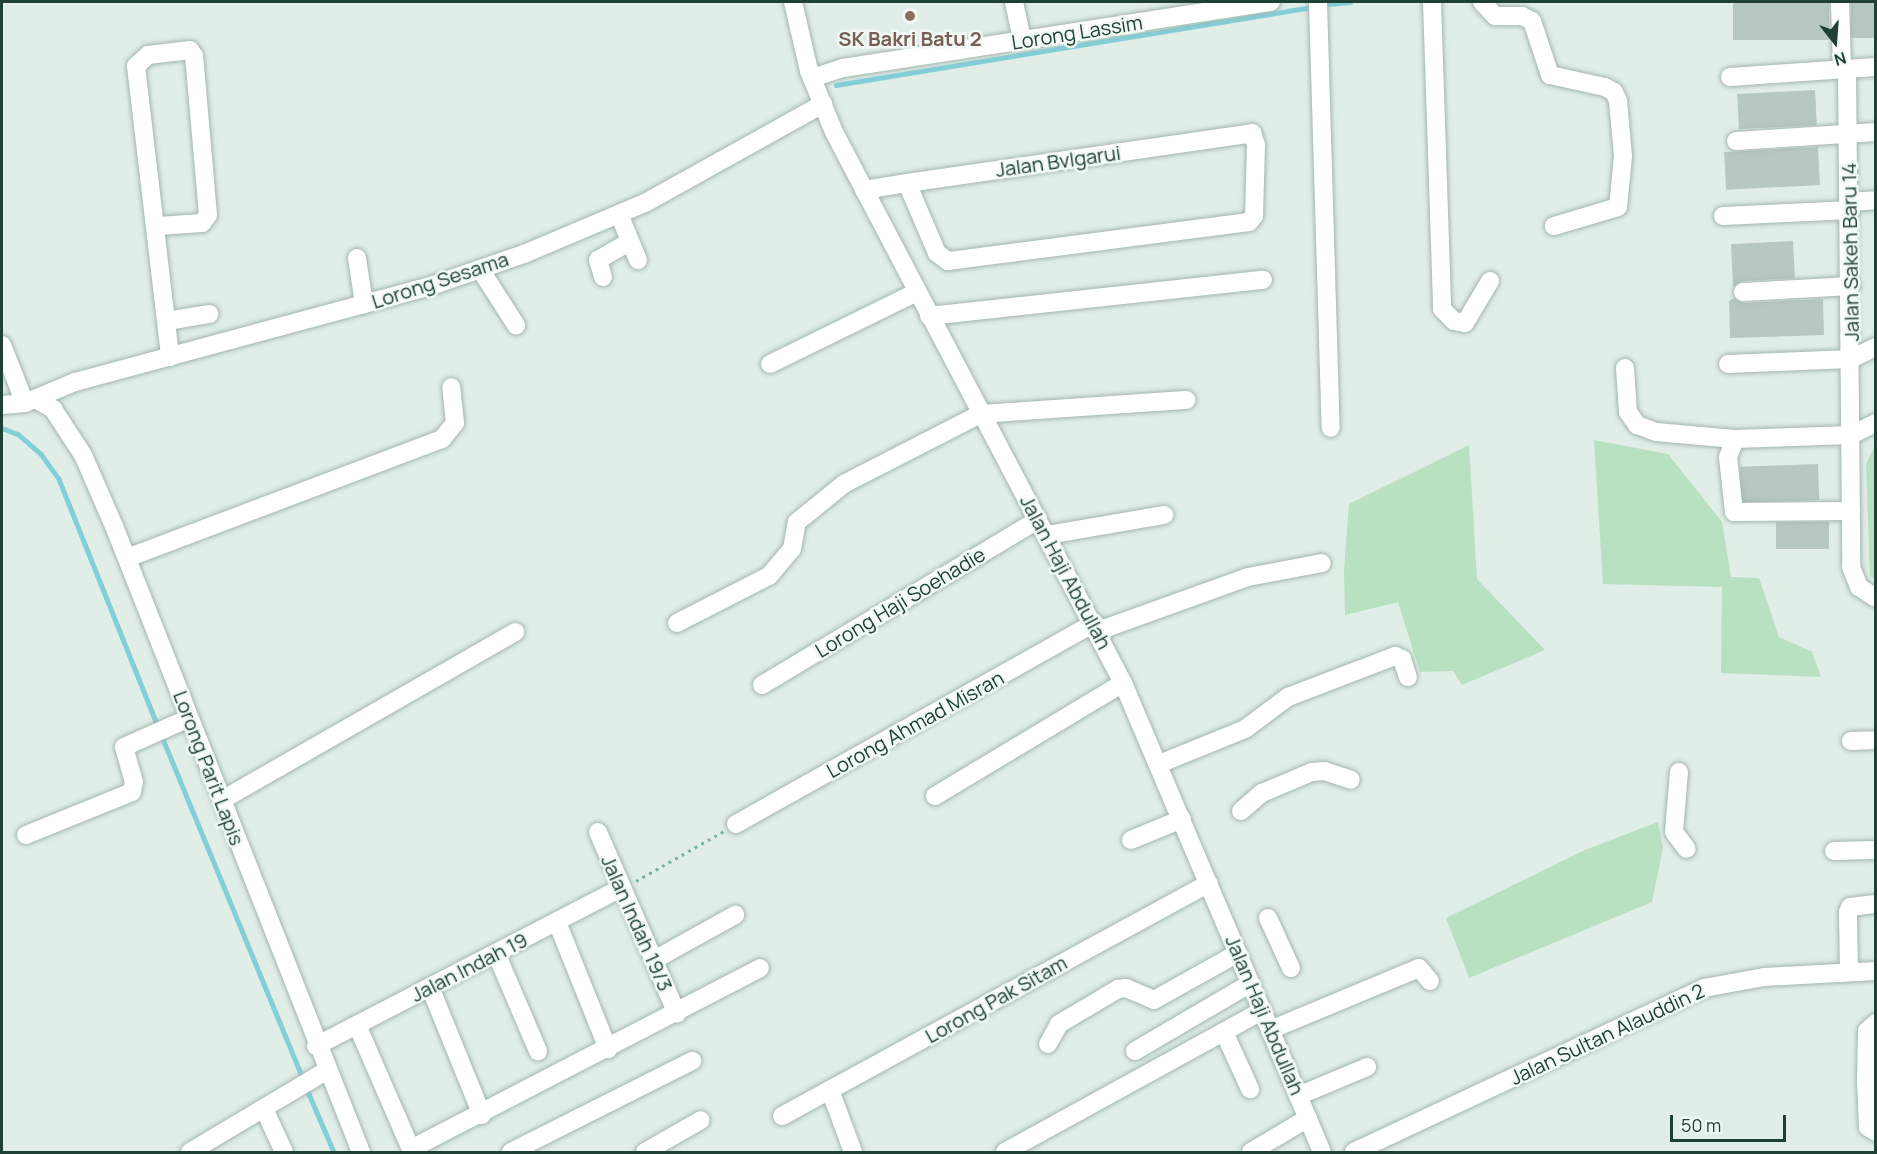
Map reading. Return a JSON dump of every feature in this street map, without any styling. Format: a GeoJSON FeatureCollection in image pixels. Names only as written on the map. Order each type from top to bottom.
{"type":"FeatureCollection","features":[{"type":"Feature","properties":{"kind":"street","name":"Jalan Haji Abdullah"},"geometry":{"type":"LineString","coordinates":[[793,2],[812,78],[823,104],[929,316],[1096,627],[1123,683],[1322,1152]]}},
{"type":"Feature","properties":{"kind":"street"},"geometry":{"type":"LineString","coordinates":[[1014,2],[1022,41]]}},
{"type":"Feature","properties":{"kind":"street","name":"Lorong Lassim"},"geometry":{"type":"LineString","coordinates":[[812,78],[843,68],[1271,2]]}},
{"type":"Feature","properties":{"kind":"street"},"geometry":{"type":"LineString","coordinates":[[1318,2],[1331,428]]}},
{"type":"Feature","properties":{"kind":"street"},"geometry":{"type":"LineString","coordinates":[[1432,2],[1442,309],[1454,321],[1465,323],[1490,281]]}},
{"type":"Feature","properties":{"kind":"street"},"geometry":{"type":"LineString","coordinates":[[1482,2],[1495,16],[1522,16],[1532,21],[1550,75],[1605,87],[1614,92],[1618,101],[1623,156],[1618,207],[1554,225]]}},
{"type":"Feature","properties":{"kind":"street","name":"Jalan Sakeh Baru 14"},"geometry":{"type":"LineString","coordinates":[[1840,2],[1849,135],[1851,206],[1853,576],[1875,598]]}},
{"type":"Feature","properties":{"kind":"street"},"geometry":{"type":"LineString","coordinates":[[158,226],[202,223],[208,215],[194,56],[190,50],[147,55],[136,66],[158,226],[170,357]]}},
{"type":"Feature","properties":{"kind":"street"},"geometry":{"type":"LineString","coordinates":[[1730,77],[1875,67]]}},
{"type":"Feature","properties":{"kind":"street","name":"Lorong Sesama"},"geometry":{"type":"LineString","coordinates":[[2,405],[30,401],[75,382],[364,304],[480,269],[619,214],[823,104]]}},
{"type":"Feature","properties":{"kind":"street"},"geometry":{"type":"LineString","coordinates":[[1736,141],[1875,132]]}},
{"type":"Feature","properties":{"kind":"street","name":"Jalan Bvlgarui"},"geometry":{"type":"LineString","coordinates":[[864,190],[907,183],[1252,133],[1256,145],[1254,216],[1249,222],[943,260],[907,183]]}},
{"type":"Feature","properties":{"kind":"street"},"geometry":{"type":"LineString","coordinates":[[1723,216],[1851,206],[1875,200]]}},
{"type":"Feature","properties":{"kind":"street"},"geometry":{"type":"LineString","coordinates":[[619,214],[638,260]]}},
{"type":"Feature","properties":{"kind":"street"},"geometry":{"type":"LineString","coordinates":[[603,277],[598,260],[629,242]]}},
{"type":"Feature","properties":{"kind":"street"},"geometry":{"type":"LineString","coordinates":[[357,258],[364,304]]}},
{"type":"Feature","properties":{"kind":"street"},"geometry":{"type":"LineString","coordinates":[[480,269],[516,325]]}},
{"type":"Feature","properties":{"kind":"street"},"geometry":{"type":"LineString","coordinates":[[929,316],[1263,280]]}},
{"type":"Feature","properties":{"kind":"street"},"geometry":{"type":"LineString","coordinates":[[1743,292],[1851,286]]}},
{"type":"Feature","properties":{"kind":"street"},"geometry":{"type":"LineString","coordinates":[[770,364],[917,292]]}},
{"type":"Feature","properties":{"kind":"street"},"geometry":{"type":"LineString","coordinates":[[167,321],[209,314]]}},
{"type":"Feature","properties":{"kind":"street"},"geometry":{"type":"LineString","coordinates":[[2,345],[30,401]]}},
{"type":"Feature","properties":{"kind":"street"},"geometry":{"type":"LineString","coordinates":[[1728,364],[1851,359],[1875,347]]}},
{"type":"Feature","properties":{"kind":"street"},"geometry":{"type":"LineString","coordinates":[[1624,368],[1628,412],[1637,424],[1692,438],[1736,439],[1851,435],[1875,423]]}},
{"type":"Feature","properties":{"kind":"street"},"geometry":{"type":"LineString","coordinates":[[127,558],[442,439],[455,423],[451,387]]}},
{"type":"Feature","properties":{"kind":"street"},"geometry":{"type":"LineString","coordinates":[[677,623],[769,576],[792,549],[797,522],[844,484],[980,414],[1187,400]]}},
{"type":"Feature","properties":{"kind":"street","name":"Lorong Parit Lapis"},"geometry":{"type":"LineString","coordinates":[[30,401],[53,409],[83,455],[127,558],[316,1046],[319,1075],[361,1152]]}},
{"type":"Feature","properties":{"kind":"street"},"geometry":{"type":"LineString","coordinates":[[1736,439],[1728,457],[1734,512],[1851,511]]}},
{"type":"Feature","properties":{"kind":"street"},"geometry":{"type":"LineString","coordinates":[[1042,527],[1164,515]]}},
{"type":"Feature","properties":{"kind":"street","name":"Lorong Haji Soehadie"},"geometry":{"type":"LineString","coordinates":[[762,685],[1042,527]]}},
{"type":"Feature","properties":{"kind":"street","name":"Lorong Ahmad Misran"},"geometry":{"type":"LineString","coordinates":[[736,824],[1096,627],[1248,577],[1322,563]]}},
{"type":"Feature","properties":{"kind":"street"},"geometry":{"type":"LineString","coordinates":[[222,800],[515,632]]}},
{"type":"Feature","properties":{"kind":"street"},"geometry":{"type":"LineString","coordinates":[[1159,764],[1245,729],[1288,697],[1395,656],[1402,659],[1408,677]]}},
{"type":"Feature","properties":{"kind":"street"},"geometry":{"type":"LineString","coordinates":[[935,796],[1123,683]]}},
{"type":"Feature","properties":{"kind":"street"},"geometry":{"type":"LineString","coordinates":[[26,835],[132,792],[134,782],[124,747],[189,718]]}},
{"type":"Feature","properties":{"kind":"street"},"geometry":{"type":"LineString","coordinates":[[1851,741],[1875,740]]}},
{"type":"Feature","properties":{"kind":"street"},"geometry":{"type":"LineString","coordinates":[[1241,811],[1262,793],[1312,772],[1324,771],[1351,780]]}},
{"type":"Feature","properties":{"kind":"street"},"geometry":{"type":"LineString","coordinates":[[1679,772],[1674,832],[1687,849]]}},
{"type":"Feature","properties":{"kind":"street"},"geometry":{"type":"LineString","coordinates":[[1131,840],[1182,819]]}},
{"type":"Feature","properties":{"kind":"street","name":"Jalan Indah 19/3"},"geometry":{"type":"LineString","coordinates":[[598,832],[677,1014]]}},
{"type":"Feature","properties":{"kind":"street"},"geometry":{"type":"LineString","coordinates":[[1834,851],[1875,849]]}},
{"type":"Feature","properties":{"kind":"street","name":"Lorong Pak Sitam"},"geometry":{"type":"LineString","coordinates":[[782,1116],[1209,883]]}},
{"type":"Feature","properties":{"kind":"street","name":"Jalan Indah 19"},"geometry":{"type":"LineString","coordinates":[[316,1046],[621,888]]}},
{"type":"Feature","properties":{"kind":"street"},"geometry":{"type":"LineString","coordinates":[[1849,972],[1848,912],[1850,907],[1875,904]]}},
{"type":"Feature","properties":{"kind":"street"},"geometry":{"type":"LineString","coordinates":[[654,960],[735,915]]}},
{"type":"Feature","properties":{"kind":"street"},"geometry":{"type":"LineString","coordinates":[[1268,918],[1292,968]]}},
{"type":"Feature","properties":{"kind":"street"},"geometry":{"type":"LineString","coordinates":[[557,922],[608,1049]]}},
{"type":"Feature","properties":{"kind":"street"},"geometry":{"type":"LineString","coordinates":[[496,953],[538,1051]]}},
{"type":"Feature","properties":{"kind":"street"},"geometry":{"type":"LineString","coordinates":[[1048,1044],[1059,1024],[1118,989],[1126,988],[1154,1000],[1238,953]]}},
{"type":"Feature","properties":{"kind":"street"},"geometry":{"type":"LineString","coordinates":[[357,1025],[411,1149],[677,1014],[760,968]]}},
{"type":"Feature","properties":{"kind":"street"},"geometry":{"type":"LineString","coordinates":[[1270,1030],[1419,968],[1430,981]]}},
{"type":"Feature","properties":{"kind":"street","name":"Jalan Sultan Alauddin 2"},"geometry":{"type":"LineString","coordinates":[[1354,1152],[1704,988],[1754,978],[1875,972]]}},
{"type":"Feature","properties":{"kind":"street"},"geometry":{"type":"LineString","coordinates":[[1135,1051],[1251,983]]}},
{"type":"Feature","properties":{"kind":"street"},"geometry":{"type":"LineString","coordinates":[[430,987],[482,1114]]}},
{"type":"Feature","properties":{"kind":"street"},"geometry":{"type":"LineString","coordinates":[[1005,1152],[1263,1010]]}},
{"type":"Feature","properties":{"kind":"street"},"geometry":{"type":"LineString","coordinates":[[1875,1023],[1867,1031],[1871,1080],[1868,1127],[1875,1132]]}},
{"type":"Feature","properties":{"kind":"street"},"geometry":{"type":"LineString","coordinates":[[1224,1032],[1250,1089]]}},
{"type":"Feature","properties":{"kind":"street"},"geometry":{"type":"LineString","coordinates":[[511,1152],[692,1061]]}},
{"type":"Feature","properties":{"kind":"street"},"geometry":{"type":"LineString","coordinates":[[1298,1096],[1366,1066]]}},
{"type":"Feature","properties":{"kind":"street"},"geometry":{"type":"LineString","coordinates":[[190,1152],[265,1111],[284,1096],[319,1075]]}},
{"type":"Feature","properties":{"kind":"street"},"geometry":{"type":"LineString","coordinates":[[830,1090],[853,1152]]}},
{"type":"Feature","properties":{"kind":"street"},"geometry":{"type":"LineString","coordinates":[[265,1111],[284,1152]]}},
{"type":"Feature","properties":{"kind":"street"},"geometry":{"type":"LineString","coordinates":[[1251,1152],[1308,1118]]}},
{"type":"Feature","properties":{"kind":"street"},"geometry":{"type":"LineString","coordinates":[[645,1152],[700,1120]]}},
{"type":"Feature","properties":{"kind":"path"},"geometry":{"type":"LineString","coordinates":[[621,888],[736,824]]}},
{"type":"Feature","properties":{"kind":"green space"},"geometry":{"type":"Polygon","coordinates":[[[1594,440],[1668,454],[1722,522],[1731,577],[1759,578],[1779,637],[1812,652],[1821,677],[1721,673],[1722,587],[1603,584],[1594,440]]]}},
{"type":"Feature","properties":{"kind":"green space"},"geometry":{"type":"Polygon","coordinates":[[[1469,445],[1477,579],[1545,650],[1462,685],[1453,671],[1420,672],[1398,602],[1345,615],[1344,570],[1349,504],[1469,445]]]}},
{"type":"Feature","properties":{"kind":"green space"},"geometry":{"type":"Polygon","coordinates":[[[1875,445],[1875,578],[1870,577],[1866,464],[1875,445]]]}},
{"type":"Feature","properties":{"kind":"green space"},"geometry":{"type":"Polygon","coordinates":[[[1658,822],[1663,848],[1652,902],[1469,978],[1446,918],[1585,850],[1658,822]]]}},
{"type":"Feature","properties":{"kind":"building"},"geometry":{"type":"Polygon","coordinates":[[[1851,2],[1875,2],[1875,38],[1851,38],[1851,2]]]}},
{"type":"Feature","properties":{"kind":"building"},"geometry":{"type":"Polygon","coordinates":[[[1733,3],[1829,3],[1829,40],[1733,40],[1733,3]]]}},
{"type":"Feature","properties":{"kind":"building"},"geometry":{"type":"Polygon","coordinates":[[[1815,90],[1817,125],[1739,129],[1737,94],[1815,90]]]}},
{"type":"Feature","properties":{"kind":"building"},"geometry":{"type":"Polygon","coordinates":[[[1818,147],[1820,185],[1726,190],[1724,152],[1818,147]]]}},
{"type":"Feature","properties":{"kind":"building"},"geometry":{"type":"Polygon","coordinates":[[[1793,241],[1795,278],[1742,281],[1733,287],[1731,244],[1793,241]]]}},
{"type":"Feature","properties":{"kind":"building"},"geometry":{"type":"Polygon","coordinates":[[[1734,298],[1744,303],[1823,299],[1824,335],[1730,338],[1729,301],[1734,298]]]}},
{"type":"Feature","properties":{"kind":"building"},"geometry":{"type":"Polygon","coordinates":[[[1818,464],[1819,500],[1741,503],[1740,467],[1818,464]]]}},
{"type":"Feature","properties":{"kind":"building"},"geometry":{"type":"Polygon","coordinates":[[[1776,522],[1829,522],[1829,549],[1776,549],[1776,522]]]}},
{"type":"Feature","properties":{"kind":"waterway"},"geometry":{"type":"LineString","coordinates":[[1328,4],[1350,2]]}},
{"type":"Feature","properties":{"kind":"waterway"},"geometry":{"type":"LineString","coordinates":[[836,85],[1307,8]]}},
{"type":"Feature","properties":{"kind":"waterway"},"geometry":{"type":"LineString","coordinates":[[2,428],[18,434],[41,454],[59,479],[158,726]]}},
{"type":"Feature","properties":{"kind":"waterway"},"geometry":{"type":"LineString","coordinates":[[161,734],[303,1079]]}},
{"type":"Feature","properties":{"kind":"waterway"},"geometry":{"type":"LineString","coordinates":[[306,1087],[334,1152]]}},
{"type":"Feature","properties":{"kind":"place","name":"SK Bakri Batu 2"},"geometry":{"type":"Point","coordinates":[910,16]}}]}
